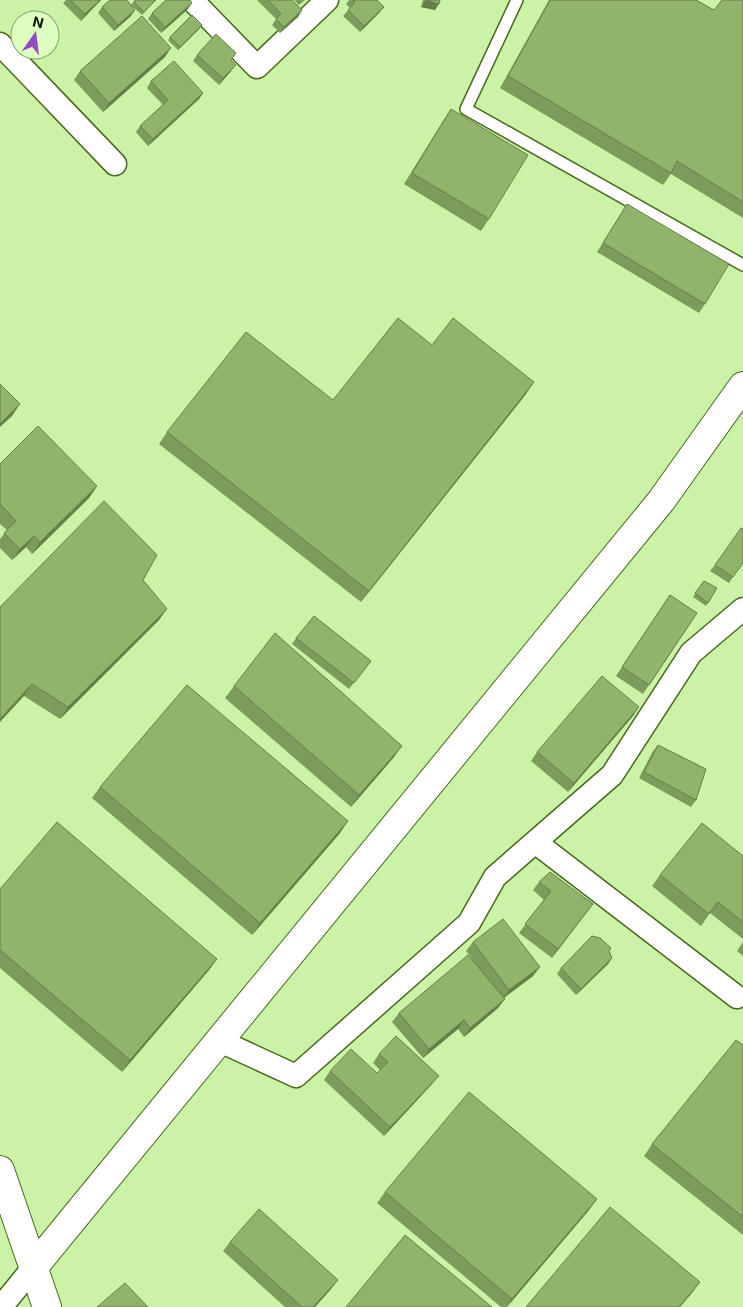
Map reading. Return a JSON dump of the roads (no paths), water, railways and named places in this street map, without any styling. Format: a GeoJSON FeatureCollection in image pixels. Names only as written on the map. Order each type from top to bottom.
{"type":"FeatureCollection","features":[{"type":"Feature","properties":{"kind":"street"},"geometry":{"type":"LineString","coordinates":[[192,0],[257,67],[327,0]]}},
{"type":"Feature","properties":{"kind":"street"},"geometry":{"type":"LineString","coordinates":[[0,44],[115,164]]}},
{"type":"Feature","properties":{"kind":"street"},"geometry":{"type":"LineString","coordinates":[[1,1307],[661,501],[743,386]]}},
{"type":"Feature","properties":{"kind":"street"},"geometry":{"type":"LineString","coordinates":[[220,1041],[296,1076],[469,923],[495,877],[612,775],[691,653],[743,609]]}},
{"type":"Feature","properties":{"kind":"street"},"geometry":{"type":"LineString","coordinates":[[535,842],[737,997]]}},
{"type":"Feature","properties":{"kind":"street"},"geometry":{"type":"LineString","coordinates":[[0,1170],[43,1304]]}},
{"type":"Feature","properties":{"kind":"lane"},"geometry":{"type":"LineString","coordinates":[[517,0],[466,109],[743,265]]}}]}
